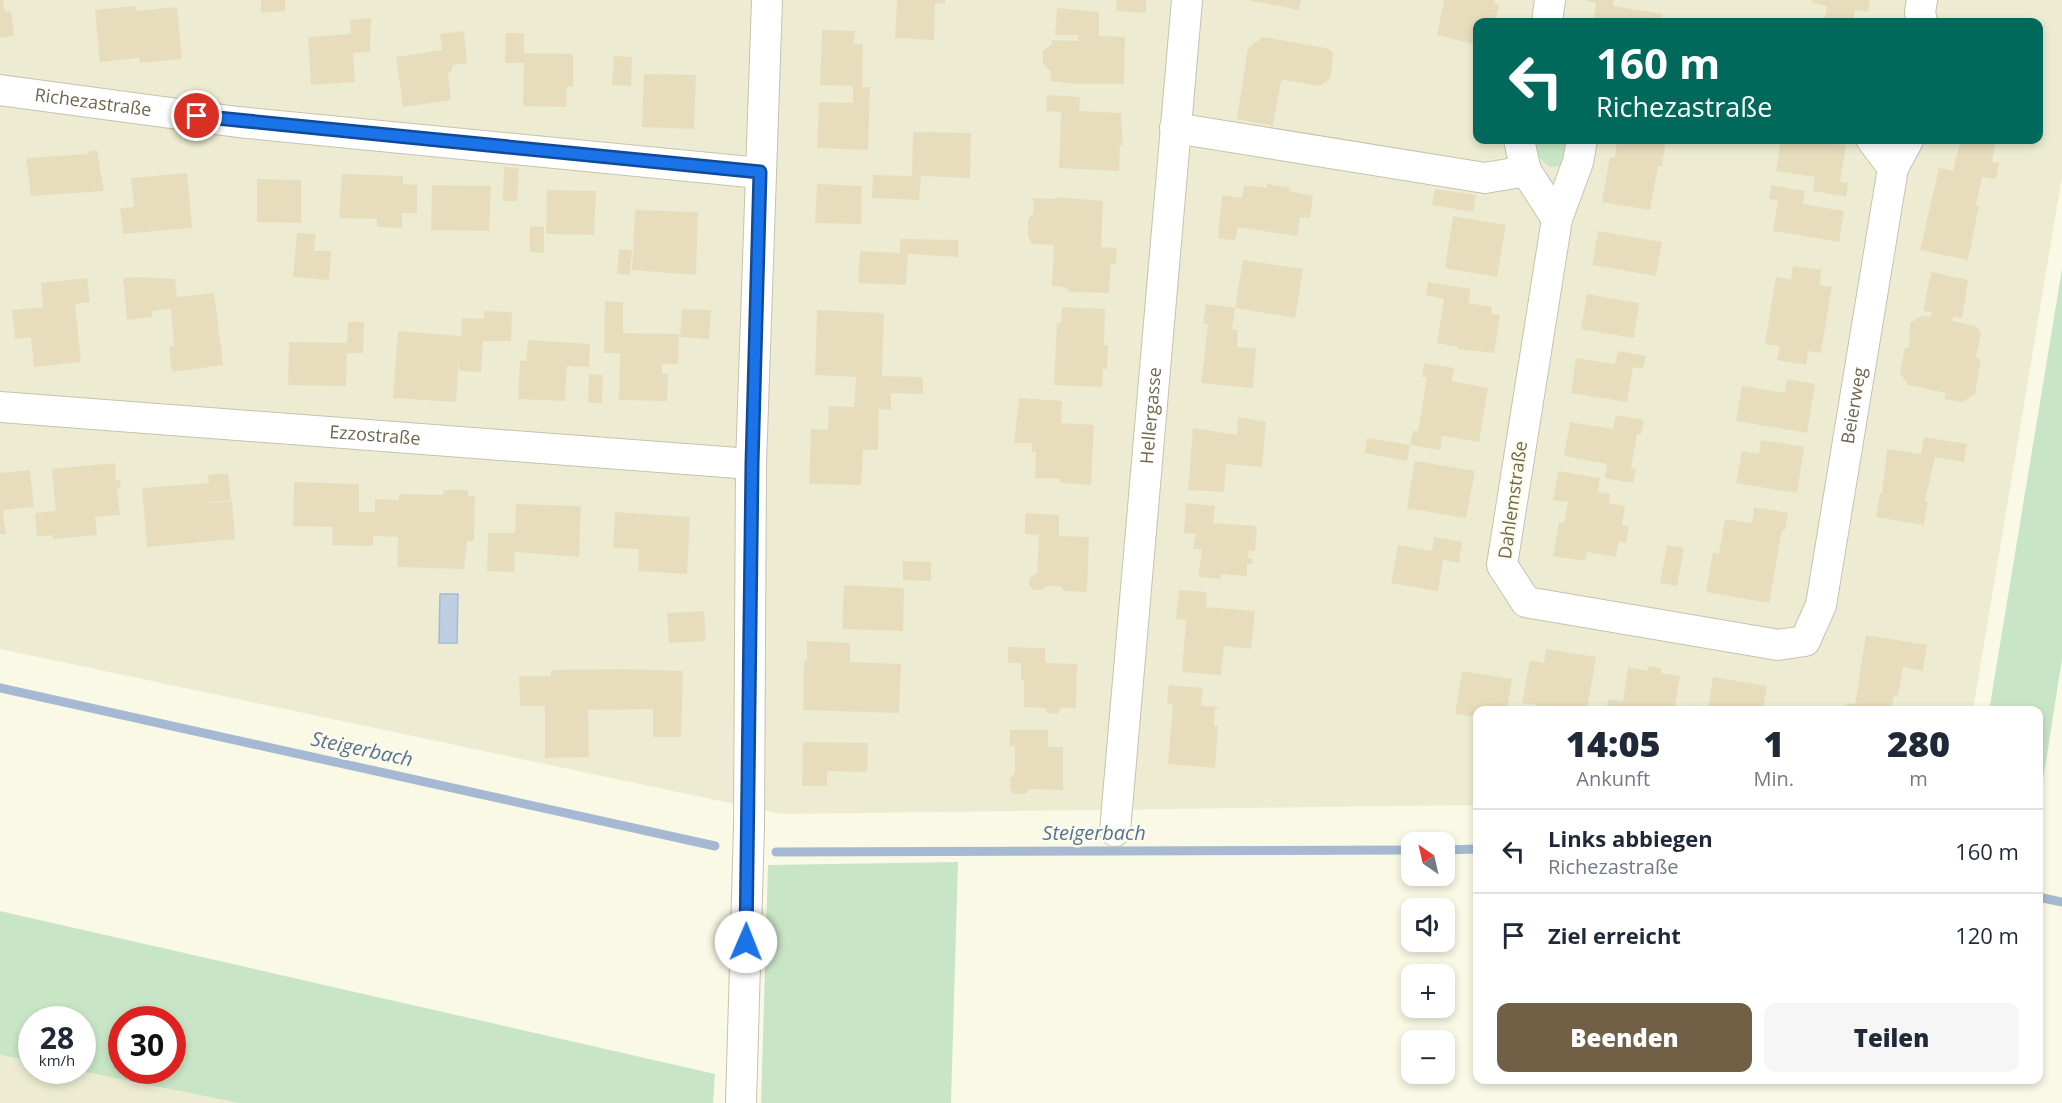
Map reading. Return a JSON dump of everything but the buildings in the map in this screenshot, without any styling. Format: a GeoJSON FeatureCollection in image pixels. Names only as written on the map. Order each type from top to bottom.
{"type":"FeatureCollection","features":[{"type":"Feature","properties":{"kind":"street"},"geometry":{"type":"LineString","coordinates":[[741,1103],[749,827],[752,464],[767,0]]}},
{"type":"Feature","properties":{"kind":"street","name":"Hellergasse"},"geometry":{"type":"LineString","coordinates":[[1115,831],[1187,0]]}},
{"type":"Feature","properties":{"kind":"street"},"geometry":{"type":"LineString","coordinates":[[1548,18],[1550,0]]}},
{"type":"Feature","properties":{"kind":"street","name":"Richezastraße"},"geometry":{"type":"LineString","coordinates":[[0,90],[238,122],[760,172]]}},
{"type":"Feature","properties":{"kind":"street"},"geometry":{"type":"LineString","coordinates":[[1175,128],[1485,178],[1526,171]]}},
{"type":"Feature","properties":{"kind":"street"},"geometry":{"type":"LineString","coordinates":[[1521,144],[1526,171],[1557,219]]}},
{"type":"Feature","properties":{"kind":"street","name":"Dahlemstraße"},"geometry":{"type":"LineString","coordinates":[[1581,144],[1578,162],[1557,219],[1502,566],[1526,602],[1778,645],[1805,641]]}},
{"type":"Feature","properties":{"kind":"street"},"geometry":{"type":"LineString","coordinates":[[1875,144],[1893,168]]}},
{"type":"Feature","properties":{"kind":"street","name":"Beierweg"},"geometry":{"type":"LineString","coordinates":[[1805,641],[1821,605],[1893,168],[1906,144]]}},
{"type":"Feature","properties":{"kind":"street","name":"Ezzostraße"},"geometry":{"type":"LineString","coordinates":[[0,406],[752,464]]}},
{"type":"Feature","properties":{"kind":"shaded area"},"geometry":{"type":"Polygon","coordinates":[[[0,0],[2062,0],[2062,177],[1974,706],[1473,706],[1473,805],[782,814],[0,649],[0,0]]]}},
{"type":"Feature","properties":{"kind":"shaded area"},"geometry":{"type":"Polygon","coordinates":[[[1532,144],[1572,144],[1565,165],[1550,167],[1537,156],[1532,144]]]}},
{"type":"Feature","properties":{"kind":"shaded area"},"geometry":{"type":"Polygon","coordinates":[[[2062,269],[2062,659],[2043,780],[2043,706],[1990,706],[2062,269]]]}},
{"type":"Feature","properties":{"kind":"shaded area"},"geometry":{"type":"Polygon","coordinates":[[[958,862],[951,1103],[761,1103],[768,865],[958,862]]]}},
{"type":"Feature","properties":{"kind":"shaded area"},"geometry":{"type":"Polygon","coordinates":[[[0,911],[715,1074],[713,1103],[239,1103],[145,1084],[186,1084],[186,1006],[108,1006],[108,1077],[96,1074],[96,1006],[18,1006],[18,1058],[0,1055],[0,911]]]}},
{"type":"Feature","properties":{"kind":"shaded area"},"geometry":{"type":"Polygon","coordinates":[[[0,1055],[18,1058],[18,1084],[96,1084],[96,1074],[108,1077],[108,1084],[145,1084],[239,1103],[0,1103],[0,1055]]]}},
{"type":"Feature","properties":{"kind":"water"},"geometry":{"type":"Polygon","coordinates":[[[440,594],[458,594],[457,643],[439,643],[440,594]]]}},
{"type":"Feature","properties":{"kind":"waterway","name":"Steigerbach"},"geometry":{"type":"LineString","coordinates":[[0,688],[715,846]]}},
{"type":"Feature","properties":{"kind":"waterway","name":"Steigerbach"},"geometry":{"type":"LineString","coordinates":[[1455,850],[1473,849]]}},
{"type":"Feature","properties":{"kind":"waterway","name":"Steigerbach"},"geometry":{"type":"LineString","coordinates":[[776,852],[1401,850]]}},
{"type":"Feature","properties":{"kind":"waterway","name":"Steigerbach"},"geometry":{"type":"LineString","coordinates":[[2043,898],[2062,902]]}},
{"type":"Feature","properties":{"kind":"route"},"geometry":{"type":"LineString","coordinates":[[197,116],[238,122],[760,172],[752,464],[746,942]]}}]}
